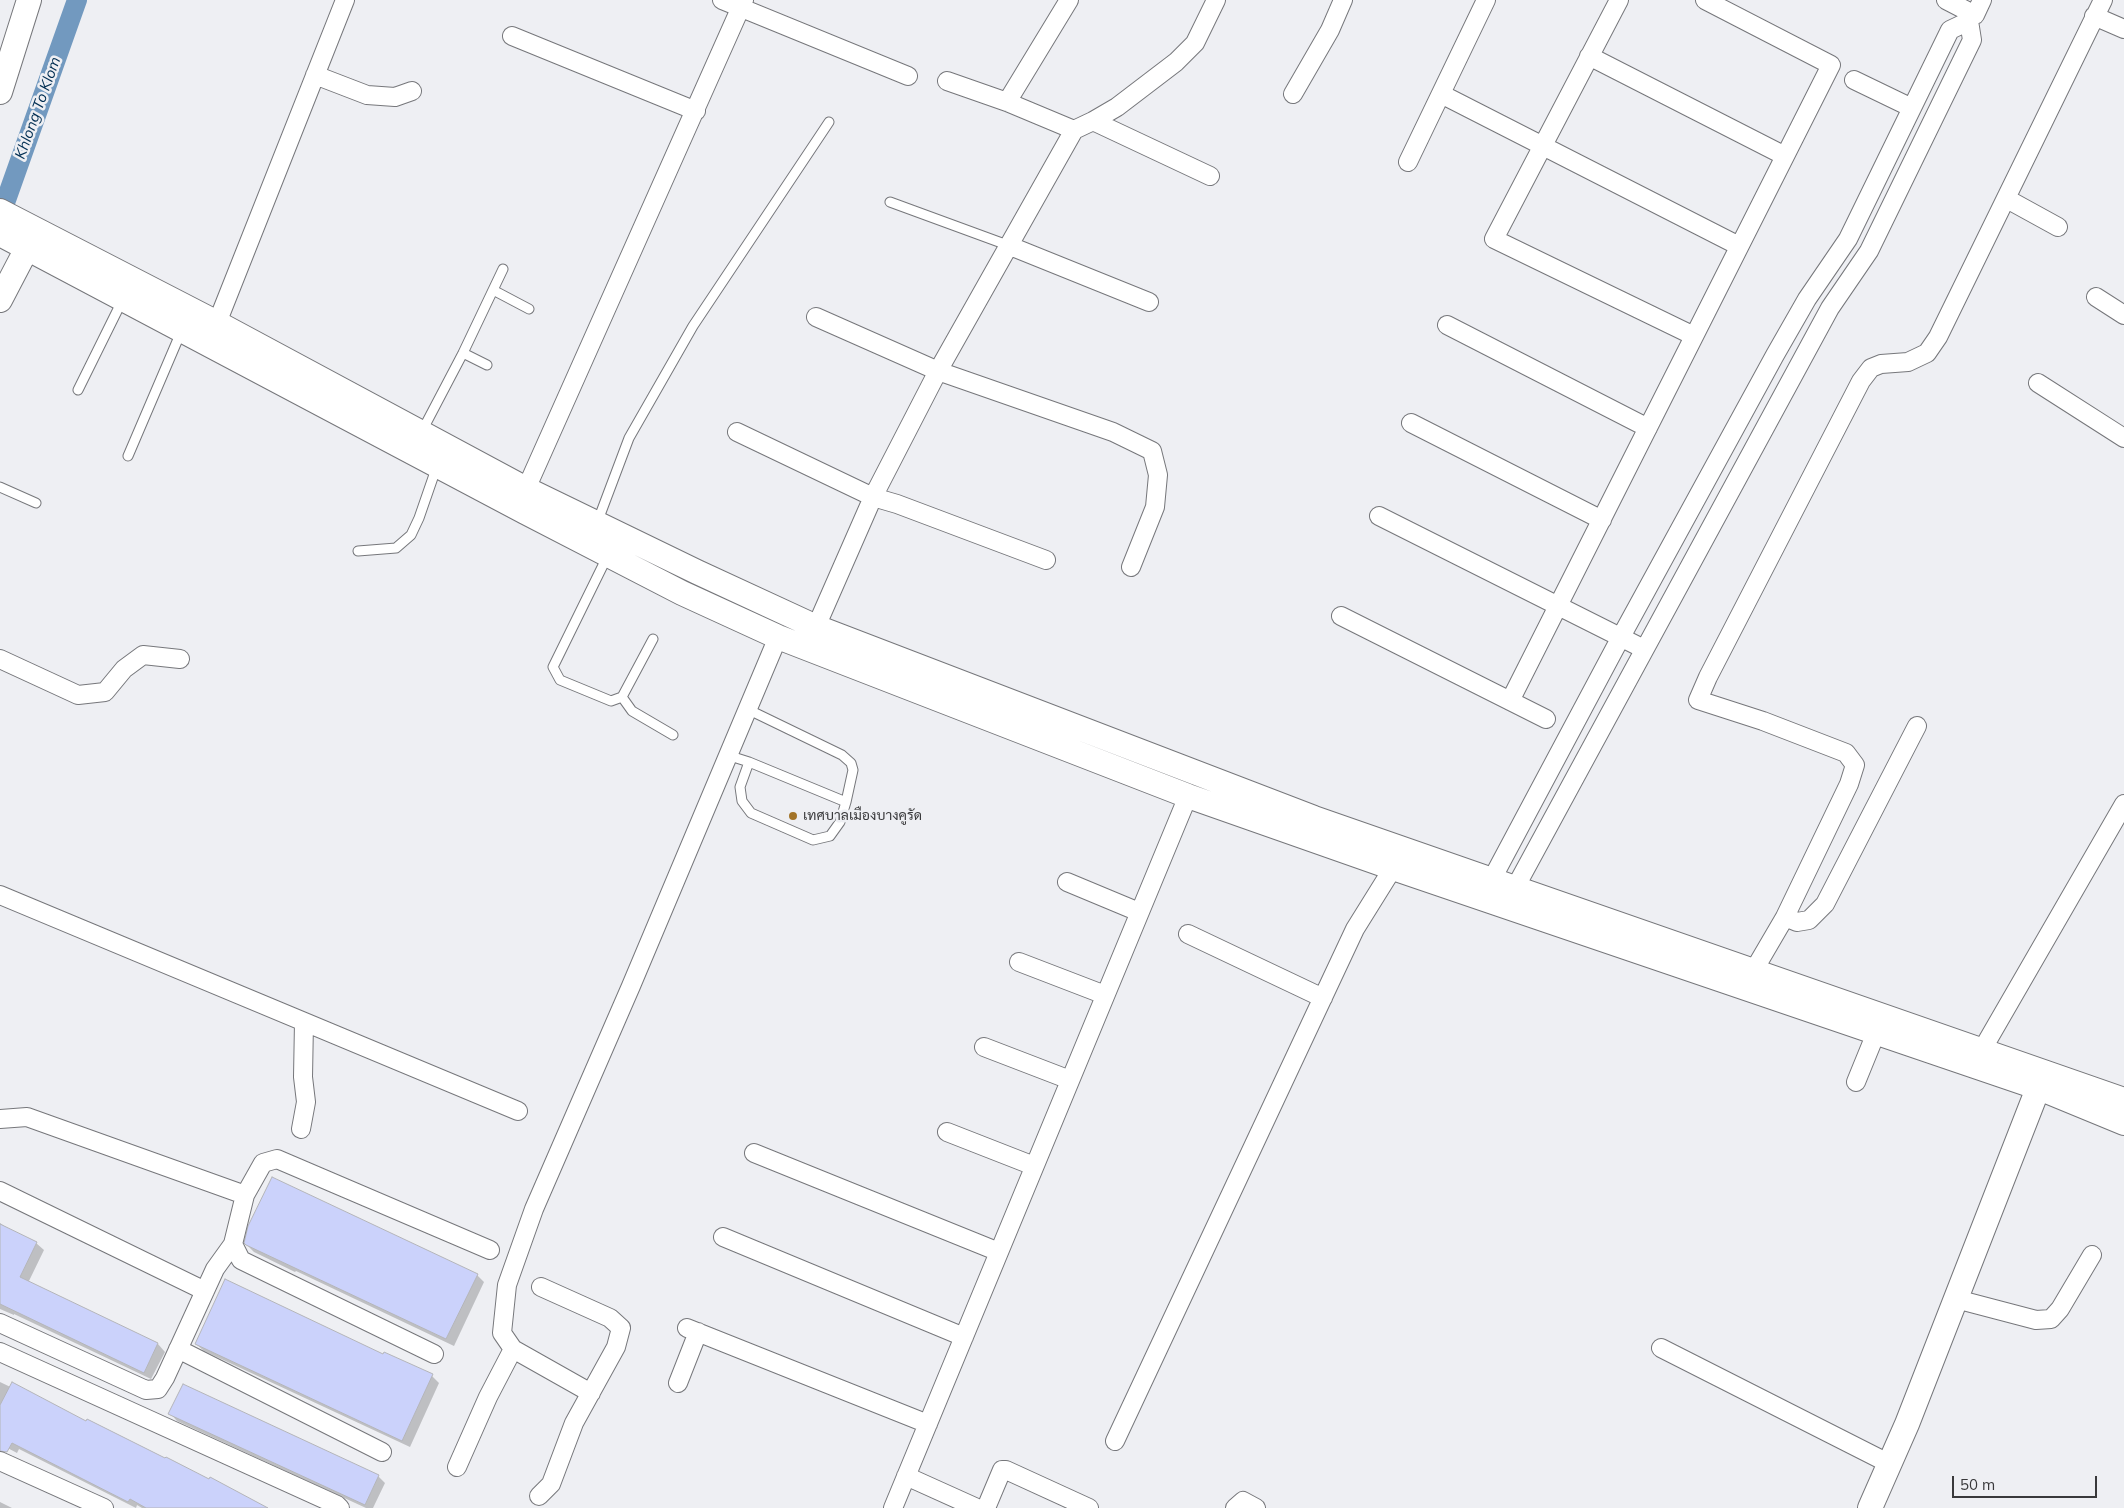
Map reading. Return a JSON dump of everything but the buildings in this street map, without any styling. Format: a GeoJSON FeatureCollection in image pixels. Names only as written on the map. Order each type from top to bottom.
{"type":"FeatureCollection","features":[{"type":"Feature","properties":{"kind":"street"},"geometry":{"type":"LineString","coordinates":[[0,92],[29,0]]}},
{"type":"Feature","properties":{"kind":"street"},"geometry":{"type":"LineString","coordinates":[[217,323],[345,0]]}},
{"type":"Feature","properties":{"kind":"street"},"geometry":{"type":"LineString","coordinates":[[722,0],[743,4],[908,76]]}},
{"type":"Feature","properties":{"kind":"street"},"geometry":{"type":"LineString","coordinates":[[1007,102],[1069,0]]}},
{"type":"Feature","properties":{"kind":"street"},"geometry":{"type":"LineString","coordinates":[[806,648],[872,497],[938,371],[1074,130],[1094,122],[1148,84],[1196,43],[1216,0]]}},
{"type":"Feature","properties":{"kind":"street"},"geometry":{"type":"LineString","coordinates":[[1293,94],[1330,30],[1343,0]]}},
{"type":"Feature","properties":{"kind":"street"},"geometry":{"type":"LineString","coordinates":[[1408,162],[1486,0]]}},
{"type":"Feature","properties":{"kind":"street"},"geometry":{"type":"LineString","coordinates":[[1619,0],[1494,239],[1694,336]]}},
{"type":"Feature","properties":{"kind":"street"},"geometry":{"type":"LineString","coordinates":[[1510,701],[1831,65],[1705,0]]}},
{"type":"Feature","properties":{"kind":"street"},"geometry":{"type":"LineString","coordinates":[[1946,0],[1975,12]]}},
{"type":"Feature","properties":{"kind":"street"},"geometry":{"type":"LineString","coordinates":[[1754,970],[1785,917],[1849,784],[1855,765],[1846,753],[1763,721],[1698,700],[1712,668],[1861,381],[1871,368],[1881,364],[1908,362],[1927,353],[1938,337],[2007,199],[2102,0]]}},
{"type":"Feature","properties":{"kind":"street"},"geometry":{"type":"LineString","coordinates":[[526,489],[743,4]]}},
{"type":"Feature","properties":{"kind":"street"},"geometry":{"type":"LineString","coordinates":[[1492,880],[1621,637],[1752,397],[1807,299],[1848,239],[1950,30],[1975,12]]}},
{"type":"Feature","properties":{"kind":"street"},"geometry":{"type":"LineString","coordinates":[[1515,888],[1830,308],[1869,251],[1972,40],[1975,12]]}},
{"type":"Feature","properties":{"kind":"street"},"geometry":{"type":"LineString","coordinates":[[2094,16],[2124,29]]}},
{"type":"Feature","properties":{"kind":"street"},"geometry":{"type":"LineString","coordinates":[[512,36],[696,111]]}},
{"type":"Feature","properties":{"kind":"street"},"geometry":{"type":"LineString","coordinates":[[1590,56],[1785,156]]}},
{"type":"Feature","properties":{"kind":"street"},"geometry":{"type":"LineString","coordinates":[[314,75],[368,95],[395,97],[412,91]]}},
{"type":"Feature","properties":{"kind":"street"},"geometry":{"type":"LineString","coordinates":[[1854,80],[1912,108]]}},
{"type":"Feature","properties":{"kind":"street"},"geometry":{"type":"LineString","coordinates":[[947,81],[1007,102],[1074,130]]}},
{"type":"Feature","properties":{"kind":"street"},"geometry":{"type":"LineString","coordinates":[[1441,94],[1739,246]]}},
{"type":"Feature","properties":{"kind":"street"},"geometry":{"type":"LineString","coordinates":[[1094,122],[1210,176]]}},
{"type":"Feature","properties":{"kind":"street"},"geometry":{"type":"LineString","coordinates":[[2007,199],[2058,227]]}},
{"type":"Feature","properties":{"kind":"street"},"geometry":{"type":"LineString","coordinates":[[0,211],[23,236],[124,299],[608,555],[682,593],[778,637],[1188,796],[1393,868],[1876,1033],[2042,1080],[2124,1100]]}},
{"type":"Feature","properties":{"kind":"street"},"geometry":{"type":"LineString","coordinates":[[23,236],[217,323],[526,489],[816,627],[1314,818],[1982,1050],[2124,1123]]}},
{"type":"Feature","properties":{"kind":"street"},"geometry":{"type":"LineString","coordinates":[[0,300],[23,236]]}},
{"type":"Feature","properties":{"kind":"street"},"geometry":{"type":"LineString","coordinates":[[1010,246],[1149,302]]}},
{"type":"Feature","properties":{"kind":"street"},"geometry":{"type":"LineString","coordinates":[[2096,297],[2124,315]]}},
{"type":"Feature","properties":{"kind":"street"},"geometry":{"type":"LineString","coordinates":[[816,317],[938,371],[1113,432],[1152,451],[1158,475],[1155,507],[1131,567]]}},
{"type":"Feature","properties":{"kind":"street"},"geometry":{"type":"LineString","coordinates":[[1447,326],[1648,428]]}},
{"type":"Feature","properties":{"kind":"street"},"geometry":{"type":"LineString","coordinates":[[1776,355],[1799,368]]}},
{"type":"Feature","properties":{"kind":"street"},"geometry":{"type":"LineString","coordinates":[[2038,383],[2124,438]]}},
{"type":"Feature","properties":{"kind":"street"},"geometry":{"type":"LineString","coordinates":[[1752,397],[1776,409]]}},
{"type":"Feature","properties":{"kind":"street"},"geometry":{"type":"LineString","coordinates":[[1411,423],[1602,520]]}},
{"type":"Feature","properties":{"kind":"street"},"geometry":{"type":"LineString","coordinates":[[737,432],[872,497],[897,504],[1046,560]]}},
{"type":"Feature","properties":{"kind":"street"},"geometry":{"type":"LineString","coordinates":[[1379,516],[1644,649]]}},
{"type":"Feature","properties":{"kind":"street"},"geometry":{"type":"LineString","coordinates":[[591,1393],[513,1349],[502,1333],[507,1285],[534,1209],[631,986],[788,614]]}},
{"type":"Feature","properties":{"kind":"street"},"geometry":{"type":"LineString","coordinates":[[1341,616],[1546,719]]}},
{"type":"Feature","properties":{"kind":"street"},"geometry":{"type":"LineString","coordinates":[[0,659],[78,695],[105,692],[124,669],[143,655],[180,659]]}},
{"type":"Feature","properties":{"kind":"street"},"geometry":{"type":"LineString","coordinates":[[1785,917],[1797,922],[1809,920],[1825,904],[1917,726]]}},
{"type":"Feature","properties":{"kind":"street"},"geometry":{"type":"LineString","coordinates":[[893,1508],[1197,773]]}},
{"type":"Feature","properties":{"kind":"street"},"geometry":{"type":"LineString","coordinates":[[1982,1050],[2124,804]]}},
{"type":"Feature","properties":{"kind":"street"},"geometry":{"type":"LineString","coordinates":[[1115,1441],[1355,929],[1393,868]]}},
{"type":"Feature","properties":{"kind":"street"},"geometry":{"type":"LineString","coordinates":[[1067,882],[1139,912]]}},
{"type":"Feature","properties":{"kind":"street"},"geometry":{"type":"LineString","coordinates":[[0,895],[518,1111]]}},
{"type":"Feature","properties":{"kind":"street"},"geometry":{"type":"LineString","coordinates":[[1188,934],[1323,998]]}},
{"type":"Feature","properties":{"kind":"street"},"geometry":{"type":"LineString","coordinates":[[1019,962],[1105,995]]}},
{"type":"Feature","properties":{"kind":"street"},"geometry":{"type":"LineString","coordinates":[[301,1129],[306,1102],[303,1077],[304,1022]]}},
{"type":"Feature","properties":{"kind":"street"},"geometry":{"type":"LineString","coordinates":[[1856,1082],[1876,1033]]}},
{"type":"Feature","properties":{"kind":"street"},"geometry":{"type":"LineString","coordinates":[[984,1047],[1070,1080]]}},
{"type":"Feature","properties":{"kind":"street"},"geometry":{"type":"LineString","coordinates":[[1870,1508],[1890,1464],[2042,1080]]}},
{"type":"Feature","properties":{"kind":"street"},"geometry":{"type":"LineString","coordinates":[[0,1119],[27,1117],[245,1195]]}},
{"type":"Feature","properties":{"kind":"street"},"geometry":{"type":"LineString","coordinates":[[948,1132],[1034,1166]]}},
{"type":"Feature","properties":{"kind":"street"},"geometry":{"type":"LineString","coordinates":[[754,1153],[999,1252]]}},
{"type":"Feature","properties":{"kind":"street"},"geometry":{"type":"LineString","coordinates":[[0,1323],[146,1390],[158,1389],[215,1269],[233,1244],[245,1195],[262,1163],[277,1159],[490,1250]]}},
{"type":"Feature","properties":{"kind":"street"},"geometry":{"type":"LineString","coordinates":[[0,1191],[205,1291]]}},
{"type":"Feature","properties":{"kind":"street"},"geometry":{"type":"LineString","coordinates":[[723,1238],[964,1337]]}},
{"type":"Feature","properties":{"kind":"street"},"geometry":{"type":"LineString","coordinates":[[233,1244],[241,1260],[434,1354]]}},
{"type":"Feature","properties":{"kind":"street"},"geometry":{"type":"LineString","coordinates":[[1956,1299],[2036,1320],[2051,1319],[2060,1308],[2092,1254]]}},
{"type":"Feature","properties":{"kind":"street"},"geometry":{"type":"LineString","coordinates":[[539,1496],[551,1484],[574,1423],[616,1347],[620,1328],[610,1318],[541,1287]]}},
{"type":"Feature","properties":{"kind":"street"},"geometry":{"type":"LineString","coordinates":[[678,1383],[693,1330],[928,1424]]}},
{"type":"Feature","properties":{"kind":"street"},"geometry":{"type":"LineString","coordinates":[[1661,1348],[1890,1464]]}},
{"type":"Feature","properties":{"kind":"street"},"geometry":{"type":"LineString","coordinates":[[178,1349],[382,1452]]}},
{"type":"Feature","properties":{"kind":"street"},"geometry":{"type":"LineString","coordinates":[[457,1467],[488,1397],[513,1349]]}},
{"type":"Feature","properties":{"kind":"street"},"geometry":{"type":"LineString","coordinates":[[0,1352],[340,1508]]}},
{"type":"Feature","properties":{"kind":"street"},"geometry":{"type":"LineString","coordinates":[[0,1461],[104,1508]]}},
{"type":"Feature","properties":{"kind":"street"},"geometry":{"type":"LineString","coordinates":[[986,1508],[1002,1470],[1006,1470],[1089,1508]]}},
{"type":"Feature","properties":{"kind":"street"},"geometry":{"type":"LineString","coordinates":[[906,1476],[977,1508]]}},
{"type":"Feature","properties":{"kind":"street"},"geometry":{"type":"LineString","coordinates":[[1235,1508],[1243,1501],[1256,1508]]}},
{"type":"Feature","properties":{"kind":"lane"},"geometry":{"type":"LineString","coordinates":[[596,523],[629,438],[693,326],[829,122]]}},
{"type":"Feature","properties":{"kind":"lane"},"geometry":{"type":"LineString","coordinates":[[890,202],[1010,246]]}},
{"type":"Feature","properties":{"kind":"lane"},"geometry":{"type":"LineString","coordinates":[[421,433],[463,354],[503,269]]}},
{"type":"Feature","properties":{"kind":"lane"},"geometry":{"type":"LineString","coordinates":[[493,290],[529,309]]}},
{"type":"Feature","properties":{"kind":"lane"},"geometry":{"type":"LineString","coordinates":[[78,390],[124,299]]}},
{"type":"Feature","properties":{"kind":"lane"},"geometry":{"type":"LineString","coordinates":[[128,456],[182,330]]}},
{"type":"Feature","properties":{"kind":"lane"},"geometry":{"type":"LineString","coordinates":[[463,354],[487,365]]}},
{"type":"Feature","properties":{"kind":"lane"},"geometry":{"type":"LineString","coordinates":[[358,551],[396,548],[411,535],[419,518],[437,465]]}},
{"type":"Feature","properties":{"kind":"lane"},"geometry":{"type":"LineString","coordinates":[[0,487],[36,503]]}},
{"type":"Feature","properties":{"kind":"lane"},"geometry":{"type":"LineString","coordinates":[[608,555],[553,667],[560,680],[611,701],[622,697],[653,638]]}},
{"type":"Feature","properties":{"kind":"lane"},"geometry":{"type":"LineString","coordinates":[[622,697],[632,710],[673,735]]}},
{"type":"Feature","properties":{"kind":"lane"},"geometry":{"type":"LineString","coordinates":[[747,709],[842,755],[851,762],[853,770],[846,802],[840,822],[830,836],[813,840],[751,813],[742,801],[740,787],[749,762]]}},
{"type":"Feature","properties":{"kind":"lane"},"geometry":{"type":"LineString","coordinates":[[727,755],[749,762],[846,802]]}},
{"type":"Feature","properties":{"kind":"waterway","name":"Khlong To Klom"},"geometry":{"type":"LineString","coordinates":[[0,217],[77,0]]}},
{"type":"Feature","properties":{"kind":"place","name":"เทศบาลเมืองบางคูรัด"},"geometry":{"type":"Point","coordinates":[793,816]}}]}
